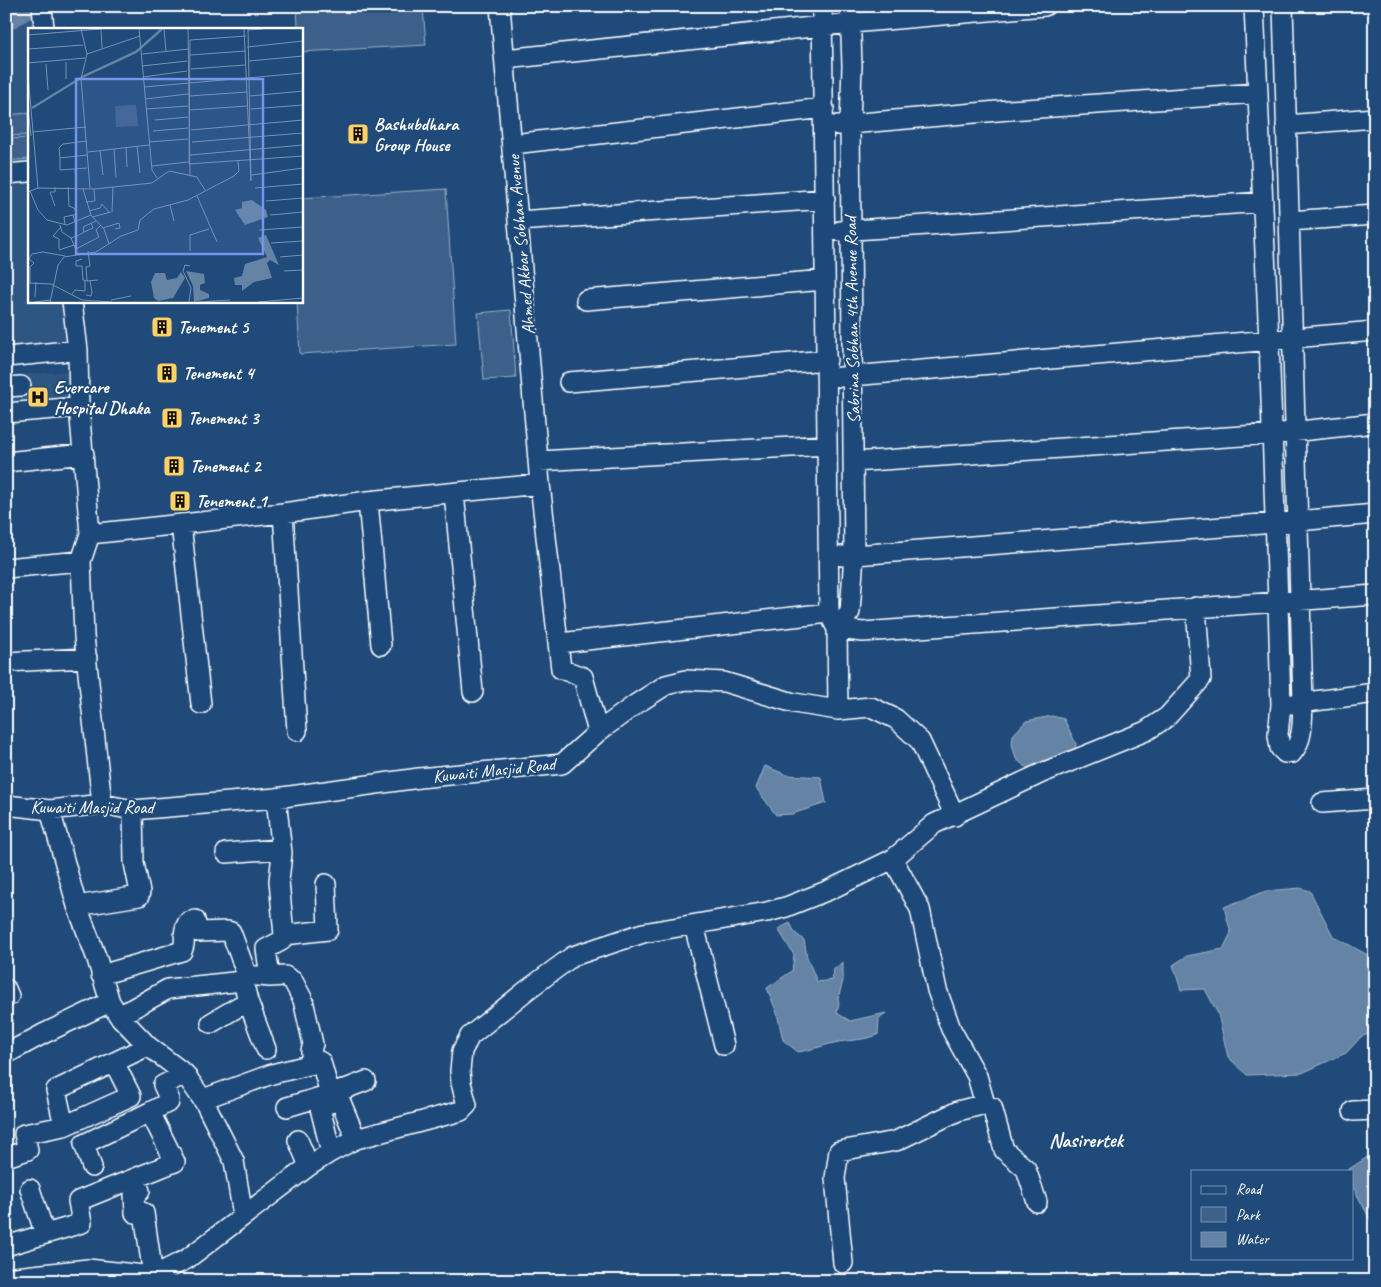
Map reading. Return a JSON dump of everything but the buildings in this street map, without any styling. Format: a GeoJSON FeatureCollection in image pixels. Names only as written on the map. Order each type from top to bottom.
{"type":"FeatureCollection","features":[{"type":"Feature","properties":{"kind":"street"},"geometry":{"type":"LineString","coordinates":[[42,6],[44,28]]}},
{"type":"Feature","properties":{"kind":"street","name":"Ahmed Akbar Sobhan Avenue"},"geometry":{"type":"LineString","coordinates":[[500,6],[540,484],[560,643],[561,669],[584,677],[598,732]]}},
{"type":"Feature","properties":{"kind":"street","name":"Sabrina Sobhan 4th Avenue Road"},"geometry":{"type":"LineString","coordinates":[[822,6],[828,556],[838,710]]}},
{"type":"Feature","properties":{"kind":"street"},"geometry":{"type":"LineString","coordinates":[[505,58],[822,26],[850,15],[1045,6]]}},
{"type":"Feature","properties":{"kind":"street"},"geometry":{"type":"LineString","coordinates":[[1254,6],[1269,341],[1278,603],[1281,705],[1278,735],[1280,748],[1285,753],[1292,753],[1297,747],[1302,734],[1303,702],[1283,6]]}},
{"type":"Feature","properties":{"kind":"street","name":"Sabrina Sobhan 4th Avenue Road"},"geometry":{"type":"LineString","coordinates":[[833,621],[850,612],[854,555],[850,124],[852,66],[850,15]]}},
{"type":"Feature","properties":{"kind":"street"},"geometry":{"type":"LineString","coordinates":[[512,144],[824,117],[850,124],[999,111],[1258,93]]}},
{"type":"Feature","properties":{"kind":"street"},"geometry":{"type":"LineString","coordinates":[[1286,125],[1375,118]]}},
{"type":"Feature","properties":{"kind":"street"},"geometry":{"type":"LineString","coordinates":[[6,174],[28,172]]}},
{"type":"Feature","properties":{"kind":"street"},"geometry":{"type":"LineString","coordinates":[[519,221],[825,199]]}},
{"type":"Feature","properties":{"kind":"street"},"geometry":{"type":"LineString","coordinates":[[825,233],[1263,202]]}},
{"type":"Feature","properties":{"kind":"street"},"geometry":{"type":"LineString","coordinates":[[1289,221],[1375,215]]}},
{"type":"Feature","properties":{"kind":"street"},"geometry":{"type":"LineString","coordinates":[[586,300],[825,280]]}},
{"type":"Feature","properties":{"kind":"street"},"geometry":{"type":"LineString","coordinates":[[72,302],[78,350],[79,407],[90,534],[82,561],[84,636],[102,804]]}},
{"type":"Feature","properties":{"kind":"street"},"geometry":{"type":"LineString","coordinates":[[569,382],[827,369],[852,376],[1375,331]]}},
{"type":"Feature","properties":{"kind":"street"},"geometry":{"type":"LineString","coordinates":[[6,357],[78,350]]}},
{"type":"Feature","properties":{"kind":"street"},"geometry":{"type":"LineString","coordinates":[[6,413],[79,407]]}},
{"type":"Feature","properties":{"kind":"street"},"geometry":{"type":"LineString","coordinates":[[853,462],[1272,434],[1375,423]]}},
{"type":"Feature","properties":{"kind":"street"},"geometry":{"type":"LineString","coordinates":[[538,461],[827,445]]}},
{"type":"Feature","properties":{"kind":"street"},"geometry":{"type":"LineString","coordinates":[[6,462],[84,454]]}},
{"type":"Feature","properties":{"kind":"street"},"geometry":{"type":"LineString","coordinates":[[90,534],[283,513],[368,501],[540,484]]}},
{"type":"Feature","properties":{"kind":"street"},"geometry":{"type":"LineString","coordinates":[[454,492],[473,692]]}},
{"type":"Feature","properties":{"kind":"street"},"geometry":{"type":"LineString","coordinates":[[368,501],[381,645]]}},
{"type":"Feature","properties":{"kind":"street"},"geometry":{"type":"LineString","coordinates":[[283,513],[297,731]]}},
{"type":"Feature","properties":{"kind":"street"},"geometry":{"type":"LineString","coordinates":[[828,556],[1375,514]]}},
{"type":"Feature","properties":{"kind":"street"},"geometry":{"type":"LineString","coordinates":[[181,524],[201,704]]}},
{"type":"Feature","properties":{"kind":"street"},"geometry":{"type":"LineString","coordinates":[[6,568],[82,561]]}},
{"type":"Feature","properties":{"kind":"street"},"geometry":{"type":"LineString","coordinates":[[560,643],[833,621],[862,632],[1196,607],[1301,602],[1375,595]]}},
{"type":"Feature","properties":{"kind":"street"},"geometry":{"type":"LineString","coordinates":[[6,1278],[89,1275],[153,1276],[187,1259],[309,1166],[331,1152],[356,1139],[461,1111],[467,1105],[460,1083],[462,1051],[470,1036],[526,990],[573,956],[644,934],[768,912],[786,907],[829,890],[894,859],[934,824],[1042,773],[1146,731],[1167,717],[1201,679],[1196,607]]}},
{"type":"Feature","properties":{"kind":"street"},"geometry":{"type":"LineString","coordinates":[[6,662],[87,658]]}},
{"type":"Feature","properties":{"kind":"street","name":"Kuwaiti Masjid Road"},"geometry":{"type":"LineString","coordinates":[[6,805],[50,810],[102,804],[133,810],[276,798],[419,778],[562,764],[598,732],[666,685],[686,680],[724,682],[794,703],[838,710],[871,707],[896,718],[920,741],[954,816]]}},
{"type":"Feature","properties":{"kind":"street"},"geometry":{"type":"LineString","coordinates":[[1281,705],[1375,693]]}},
{"type":"Feature","properties":{"kind":"street"},"geometry":{"type":"LineString","coordinates":[[270,977],[266,949],[281,941],[284,935],[279,881],[282,853],[280,849],[276,798]]}},
{"type":"Feature","properties":{"kind":"street"},"geometry":{"type":"LineString","coordinates":[[1322,803],[1375,799]]}},
{"type":"Feature","properties":{"kind":"street"},"geometry":{"type":"LineString","coordinates":[[50,810],[77,906],[114,1009],[148,1046],[185,1074],[203,1099],[234,1161],[243,1216]]}},
{"type":"Feature","properties":{"kind":"street"},"geometry":{"type":"LineString","coordinates":[[77,906],[139,896],[140,892],[134,863],[133,810]]}},
{"type":"Feature","properties":{"kind":"street"},"geometry":{"type":"LineString","coordinates":[[226,854],[280,849]]}},
{"type":"Feature","properties":{"kind":"street"},"geometry":{"type":"LineString","coordinates":[[894,859],[920,909],[937,990],[951,1029],[977,1076],[985,1104]]}},
{"type":"Feature","properties":{"kind":"street"},"geometry":{"type":"LineString","coordinates":[[284,935],[328,930],[326,884]]}},
{"type":"Feature","properties":{"kind":"street"},"geometry":{"type":"LineString","coordinates":[[102,975],[182,951],[185,943],[183,930],[188,922],[195,920],[198,932],[231,932],[245,978],[248,1001],[266,1049]]}},
{"type":"Feature","properties":{"kind":"street"},"geometry":{"type":"LineString","coordinates":[[694,924],[724,1045]]}},
{"type":"Feature","properties":{"kind":"street"},"geometry":{"type":"LineString","coordinates":[[6,1054],[44,1034],[168,989],[245,978],[285,976],[293,982],[302,1000],[313,1044],[311,1057],[321,1062],[356,1139]]}},
{"type":"Feature","properties":{"kind":"street"},"geometry":{"type":"LineString","coordinates":[[6,989],[9,996],[6,998]]}},
{"type":"Feature","properties":{"kind":"street"},"geometry":{"type":"LineString","coordinates":[[211,1023],[248,1001]]}},
{"type":"Feature","properties":{"kind":"street"},"geometry":{"type":"LineString","coordinates":[[64,1126],[56,1090],[148,1046]]}},
{"type":"Feature","properties":{"kind":"street"},"geometry":{"type":"LineString","coordinates":[[6,1157],[28,1150],[24,1134],[64,1126],[130,1098],[130,1093],[114,1062]]}},
{"type":"Feature","properties":{"kind":"street"},"geometry":{"type":"LineString","coordinates":[[203,1099],[272,1074],[321,1062]]}},
{"type":"Feature","properties":{"kind":"street"},"geometry":{"type":"LineString","coordinates":[[92,1167],[84,1144],[169,1102],[162,1085],[185,1074]]}},
{"type":"Feature","properties":{"kind":"street"},"geometry":{"type":"LineString","coordinates":[[331,1152],[320,1108],[336,1095],[366,1081]]}},
{"type":"Feature","properties":{"kind":"street"},"geometry":{"type":"LineString","coordinates":[[287,1107],[336,1095]]}},
{"type":"Feature","properties":{"kind":"street"},"geometry":{"type":"LineString","coordinates":[[843,1263],[835,1178],[839,1151],[896,1141],[958,1111],[985,1104],[992,1107],[1004,1150],[1026,1169],[1037,1202]]}},
{"type":"Feature","properties":{"kind":"street"},"geometry":{"type":"LineString","coordinates":[[1353,1111],[1375,1110]]}},
{"type":"Feature","properties":{"kind":"street"},"geometry":{"type":"LineString","coordinates":[[6,1246],[82,1223],[78,1201],[176,1162],[150,1112]]}},
{"type":"Feature","properties":{"kind":"street"},"geometry":{"type":"LineString","coordinates":[[298,1140],[309,1166]]}},
{"type":"Feature","properties":{"kind":"street"},"geometry":{"type":"LineString","coordinates":[[135,1178],[140,1192],[134,1195],[135,1213],[143,1212],[153,1276]]}},
{"type":"Feature","properties":{"kind":"street"},"geometry":{"type":"LineString","coordinates":[[30,1189],[45,1234]]}},
{"type":"Feature","properties":{"kind":"shaded area"},"geometry":{"type":"Polygon","coordinates":[[[20,6],[48,6],[50,28],[28,28],[28,302],[73,302],[78,350],[6,356],[6,15],[20,6]]]}},
{"type":"Feature","properties":{"kind":"shaded area","name":"Evercare Hospital Dhaka"},"geometry":{"type":"Polygon","coordinates":[[[68,371],[72,418],[6,424],[6,376],[68,371]]]}},
{"type":"Feature","properties":{"kind":"green space"},"geometry":{"type":"Polygon","coordinates":[[[297,6],[423,6],[426,45],[302,52],[302,28],[298,28],[297,6]]]}},
{"type":"Feature","properties":{"kind":"green space"},"geometry":{"type":"Polygon","coordinates":[[[28,113],[28,135],[6,136],[6,115],[28,113]]]}},
{"type":"Feature","properties":{"kind":"green space"},"geometry":{"type":"Polygon","coordinates":[[[28,138],[28,159],[6,161],[6,139],[28,138]]]}},
{"type":"Feature","properties":{"kind":"green space"},"geometry":{"type":"Polygon","coordinates":[[[446,189],[456,344],[300,354],[297,302],[302,302],[302,198],[446,189]]]}},
{"type":"Feature","properties":{"kind":"green space"},"geometry":{"type":"Polygon","coordinates":[[[511,310],[516,378],[484,380],[478,313],[511,310]]]}},
{"type":"Feature","properties":{"kind":"water"},"geometry":{"type":"Polygon","coordinates":[[[1052,716],[1064,719],[1076,744],[1075,754],[1055,757],[1027,768],[1016,759],[1012,744],[1013,735],[1026,721],[1052,716]]]}},
{"type":"Feature","properties":{"kind":"water"},"geometry":{"type":"Polygon","coordinates":[[[765,766],[787,775],[821,777],[826,803],[792,814],[776,815],[756,788],[765,766]]]}},
{"type":"Feature","properties":{"kind":"water"},"geometry":{"type":"Polygon","coordinates":[[[1300,888],[1310,891],[1333,936],[1375,959],[1375,1033],[1362,1036],[1346,1053],[1302,1073],[1247,1075],[1228,1057],[1218,1014],[1205,989],[1181,990],[1173,965],[1187,956],[1223,949],[1231,933],[1224,907],[1266,891],[1300,888]]]}},
{"type":"Feature","properties":{"kind":"water"},"geometry":{"type":"Polygon","coordinates":[[[790,923],[795,933],[804,940],[807,957],[817,982],[832,980],[834,969],[843,962],[843,981],[838,998],[837,1013],[850,1021],[886,1013],[879,1018],[878,1035],[798,1052],[783,1040],[777,1013],[767,988],[792,971],[794,955],[778,929],[790,923]]]}},
{"type":"Feature","properties":{"kind":"water"},"geometry":{"type":"Polygon","coordinates":[[[1375,1152],[1375,1229],[1354,1189],[1354,1170],[1348,1170],[1375,1152]]]}},
{"type":"Feature","properties":{"kind":"waterway"},"geometry":{"type":"LineString","coordinates":[[6,25],[37,6]]}},
{"type":"Feature","properties":{"kind":"place","name":"Bashubdhara Group House"},"geometry":{"type":"Point","coordinates":[358,134]}},
{"type":"Feature","properties":{"kind":"place","name":"Tenement 5"},"geometry":{"type":"Point","coordinates":[162,327]}},
{"type":"Feature","properties":{"kind":"place","name":"Tenement 4"},"geometry":{"type":"Point","coordinates":[167,373]}},
{"type":"Feature","properties":{"kind":"place","name":"Evercare Hospital Dhaka"},"geometry":{"type":"Point","coordinates":[38,397]}},
{"type":"Feature","properties":{"kind":"place","name":"Tenement 3"},"geometry":{"type":"Point","coordinates":[172,418]}},
{"type":"Feature","properties":{"kind":"place","name":"Tenement 2"},"geometry":{"type":"Point","coordinates":[174,466]}},
{"type":"Feature","properties":{"kind":"place","name":"Tenement 1"},"geometry":{"type":"Point","coordinates":[180,501]}},
{"type":"Feature","properties":{"kind":"district","name":"Nasirertek"},"geometry":{"type":"Point","coordinates":[1086,1140]}}]}
